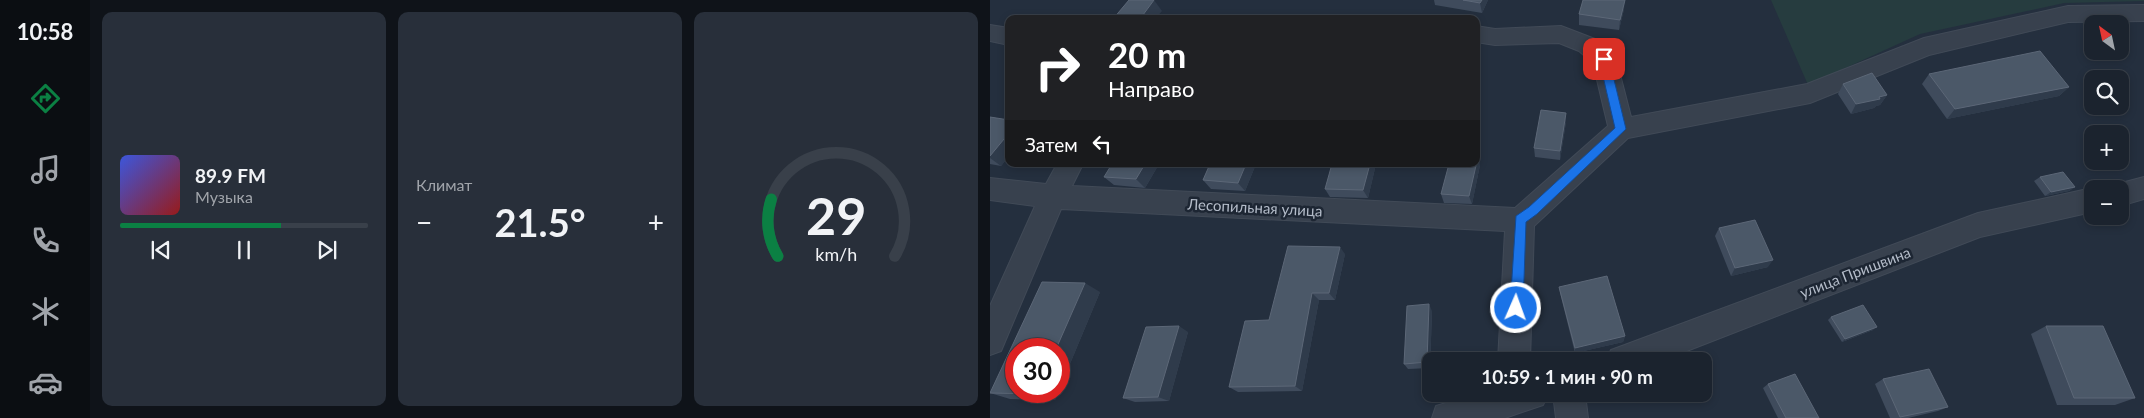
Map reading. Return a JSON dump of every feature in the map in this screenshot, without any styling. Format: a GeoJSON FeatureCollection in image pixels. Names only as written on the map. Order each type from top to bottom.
{"type":"FeatureCollection","features":[{"type":"Feature","properties":{"kind":"street"},"geometry":{"type":"LineString","coordinates":[[1514,352],[1520,220],[1621,129],[1810,93],[1924,47],[2068,14],[2144,13]]}},
{"type":"Feature","properties":{"kind":"street"},"geometry":{"type":"LineString","coordinates":[[990,33],[1005,36]]}},
{"type":"Feature","properties":{"kind":"street"},"geometry":{"type":"LineString","coordinates":[[1480,35],[1495,37],[1562,34],[1587,45],[1604,59],[1621,129]]}},
{"type":"Feature","properties":{"kind":"street"},"geometry":{"type":"LineString","coordinates":[[990,340],[1053,197],[1068,167]]}},
{"type":"Feature","properties":{"kind":"street","name":"Лесопильная улица"},"geometry":{"type":"LineString","coordinates":[[990,188],[1053,197],[1520,220]]}},
{"type":"Feature","properties":{"kind":"street"},"geometry":{"type":"LineString","coordinates":[[2129,192],[2144,188]]}},
{"type":"Feature","properties":{"kind":"street","name":"улица Пришвина"},"geometry":{"type":"LineString","coordinates":[[1646,352],[1978,225],[2084,202]]}},
{"type":"Feature","properties":{"kind":"street"},"geometry":{"type":"LineString","coordinates":[[1448,418],[1500,402]]}},
{"type":"Feature","properties":{"kind":"street"},"geometry":{"type":"LineString","coordinates":[[1570,402],[1572,418]]}},
{"type":"Feature","properties":{"kind":"green space"},"geometry":{"type":"Polygon","coordinates":[[[1771,0],[2144,1],[2064,3],[1920,34],[1808,85],[1771,0]]]}},
{"type":"Feature","properties":{"kind":"building"},"geometry":{"type":"Polygon","coordinates":[[[1129,0],[1154,0],[1143,15],[1116,15],[1129,0]]]}},
{"type":"Feature","properties":{"kind":"building"},"geometry":{"type":"Polygon","coordinates":[[[1463,0],[1482,0],[1480,3],[1463,0]]]}},
{"type":"Feature","properties":{"kind":"building"},"geometry":{"type":"Polygon","coordinates":[[[1583,0],[1625,0],[1620,20],[1579,14],[1583,0]]]}},
{"type":"Feature","properties":{"kind":"building"},"geometry":{"type":"Polygon","coordinates":[[[2040,51],[2069,87],[1955,109],[1929,74],[2040,51]]]}},
{"type":"Feature","properties":{"kind":"building"},"geometry":{"type":"Polygon","coordinates":[[[1872,73],[1887,95],[1879,97],[1880,99],[1856,104],[1843,84],[1872,73]]]}},
{"type":"Feature","properties":{"kind":"building"},"geometry":{"type":"Polygon","coordinates":[[[1541,110],[1566,113],[1560,151],[1534,148],[1541,110]]]}},
{"type":"Feature","properties":{"kind":"building"},"geometry":{"type":"Polygon","coordinates":[[[990,117],[1005,119],[1005,138],[990,156],[990,117]]]}},
{"type":"Feature","properties":{"kind":"building"},"geometry":{"type":"Polygon","coordinates":[[[1110,167],[1143,167],[1136,179],[1104,177],[1110,167]]]}},
{"type":"Feature","properties":{"kind":"building"},"geometry":{"type":"Polygon","coordinates":[[[1209,167],[1245,167],[1238,183],[1203,180],[1209,167]]]}},
{"type":"Feature","properties":{"kind":"building"},"geometry":{"type":"Polygon","coordinates":[[[1331,167],[1369,167],[1363,190],[1325,189],[1331,167]]]}},
{"type":"Feature","properties":{"kind":"building"},"geometry":{"type":"Polygon","coordinates":[[[1448,167],[1476,167],[1469,196],[1441,194],[1448,167]]]}},
{"type":"Feature","properties":{"kind":"building"},"geometry":{"type":"Polygon","coordinates":[[[2063,172],[2075,187],[2051,192],[2040,177],[2063,172]]]}},
{"type":"Feature","properties":{"kind":"building"},"geometry":{"type":"Polygon","coordinates":[[[1755,220],[1773,260],[1735,268],[1719,228],[1755,220]]]}},
{"type":"Feature","properties":{"kind":"building"},"geometry":{"type":"Polygon","coordinates":[[[1288,246],[1340,247],[1329,293],[1312,293],[1295,386],[1229,387],[1245,321],[1269,320],[1288,246]]]}},
{"type":"Feature","properties":{"kind":"building"},"geometry":{"type":"Polygon","coordinates":[[[1607,276],[1625,336],[1575,348],[1559,287],[1607,276]]]}},
{"type":"Feature","properties":{"kind":"building"},"geometry":{"type":"Polygon","coordinates":[[[1042,282],[1085,283],[1061,338],[1016,338],[1042,282]]]}},
{"type":"Feature","properties":{"kind":"building"},"geometry":{"type":"Polygon","coordinates":[[[1429,304],[1427,352],[1422,352],[1422,362],[1404,364],[1407,306],[1429,304]]]}},
{"type":"Feature","properties":{"kind":"building"},"geometry":{"type":"Polygon","coordinates":[[[1863,305],[1877,327],[1845,339],[1831,317],[1863,305]]]}},
{"type":"Feature","properties":{"kind":"building"},"geometry":{"type":"Polygon","coordinates":[[[1179,326],[1158,397],[1123,398],[1146,327],[1179,326]]]}},
{"type":"Feature","properties":{"kind":"building"},"geometry":{"type":"Polygon","coordinates":[[[2046,326],[2103,326],[2135,398],[2074,398],[2046,326]]]}},
{"type":"Feature","properties":{"kind":"building"},"geometry":{"type":"Polygon","coordinates":[[[1005,361],[1005,393],[990,393],[1005,361]]]}},
{"type":"Feature","properties":{"kind":"building"},"geometry":{"type":"Polygon","coordinates":[[[1929,369],[1948,407],[1900,417],[1883,379],[1929,369]]]}},
{"type":"Feature","properties":{"kind":"building"},"geometry":{"type":"Polygon","coordinates":[[[1795,374],[1819,418],[1786,418],[1768,384],[1795,374]]]}},
{"type":"Feature","properties":{"kind":"route"},"geometry":{"type":"LineString","coordinates":[[1516,308],[1520,220],[1621,129],[1604,59]]}}]}
